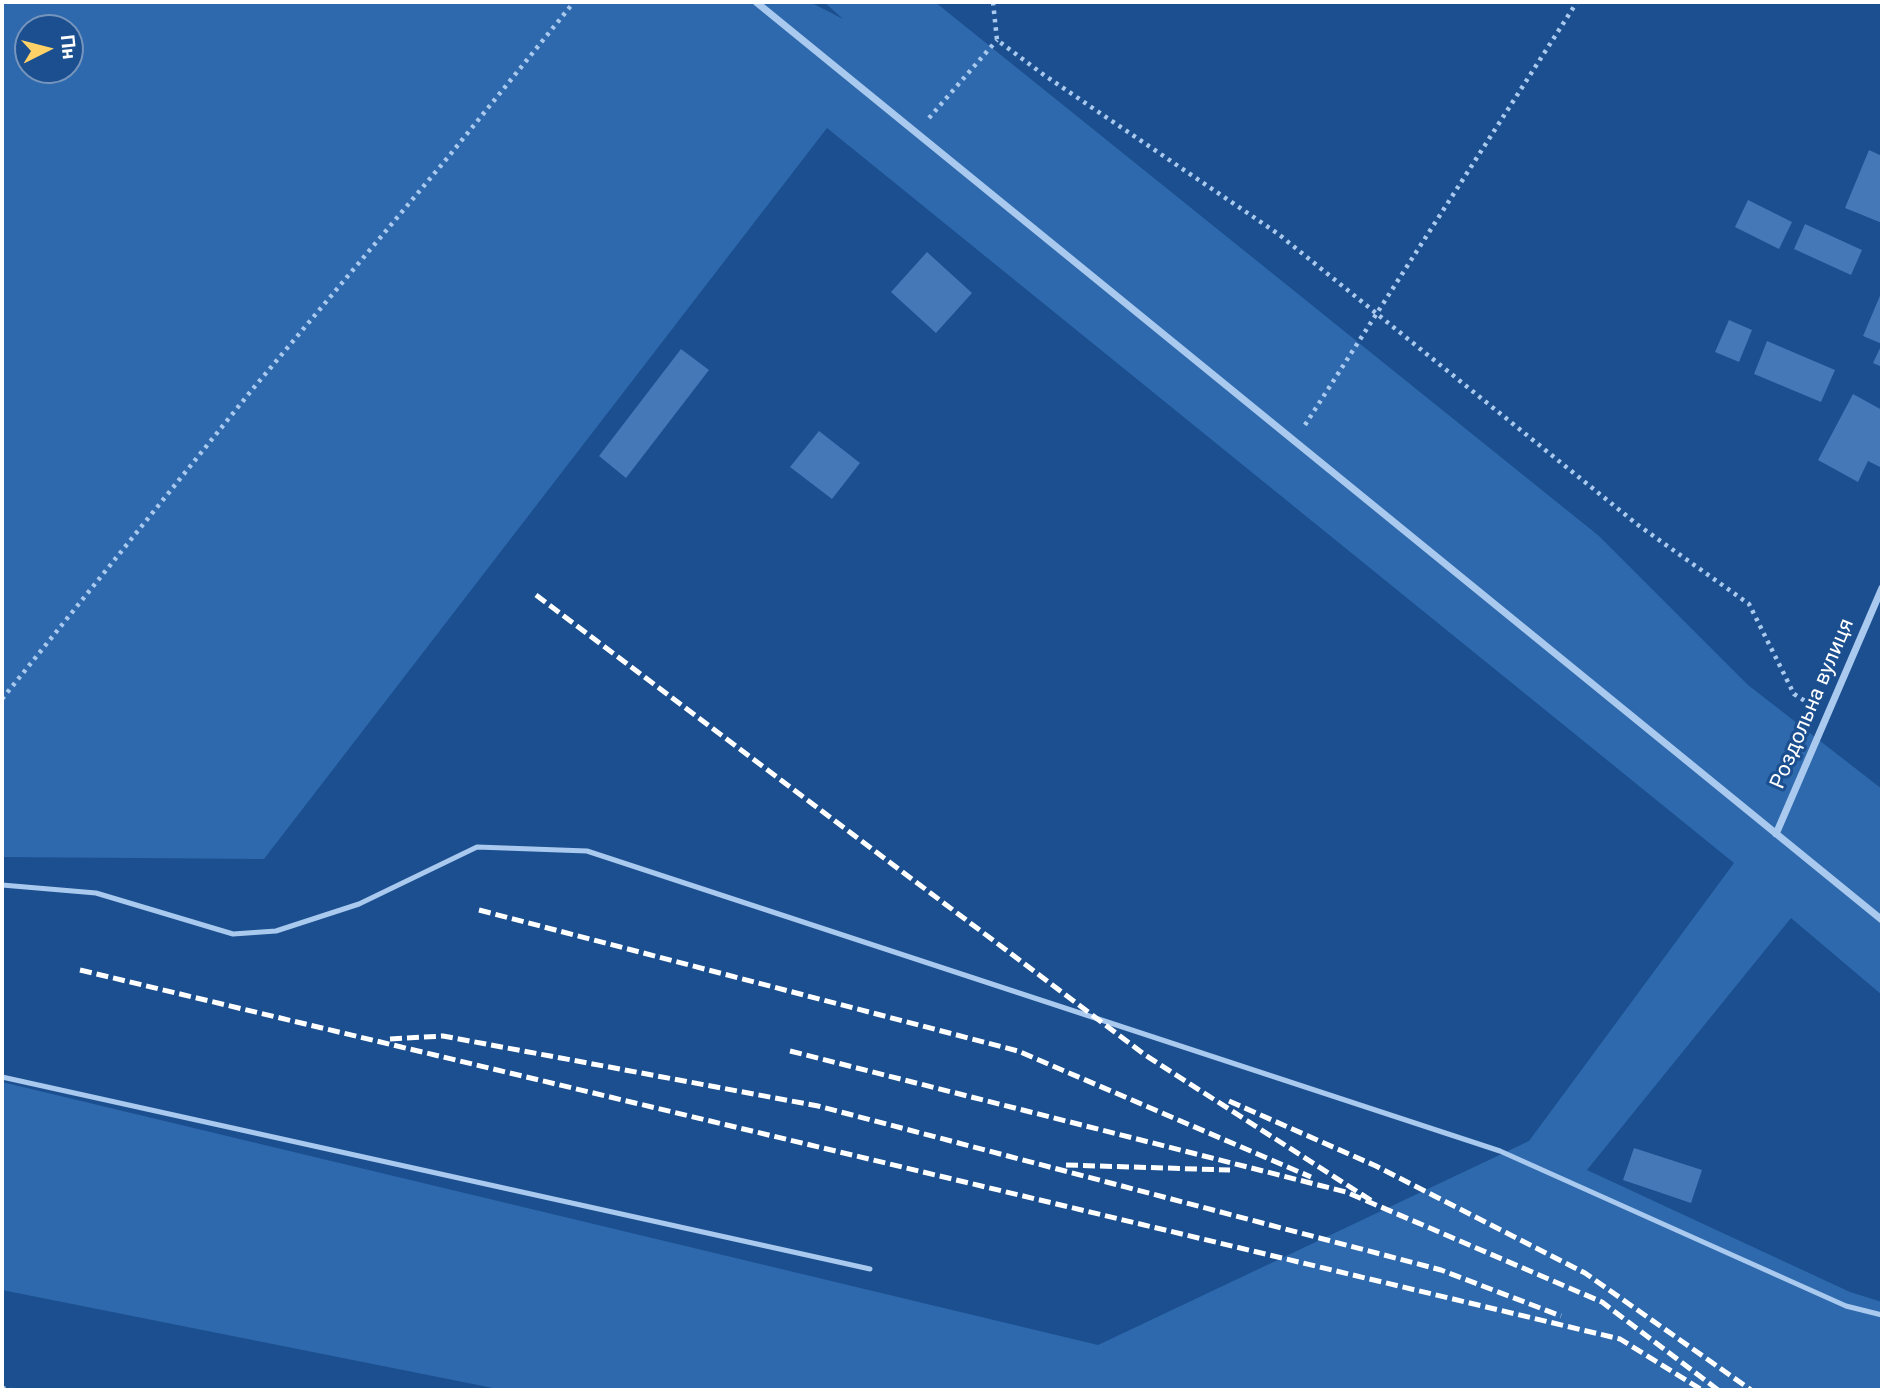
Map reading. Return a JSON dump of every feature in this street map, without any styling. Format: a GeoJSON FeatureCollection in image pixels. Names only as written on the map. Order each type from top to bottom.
{"type":"FeatureCollection","features":[{"type":"Feature","properties":{"kind":"street"},"geometry":{"type":"LineString","coordinates":[[756,2],[1882,920]]}},
{"type":"Feature","properties":{"kind":"street","name":"Роздольна вулиця"},"geometry":{"type":"LineString","coordinates":[[1776,834],[1882,588]]}},
{"type":"Feature","properties":{"kind":"lane"},"geometry":{"type":"LineString","coordinates":[[2,885],[96,892],[233,934],[276,931],[359,904],[477,847],[586,851],[1094,1016],[1500,1152],[1846,1306],[1882,1315]]}},
{"type":"Feature","properties":{"kind":"lane"},"geometry":{"type":"LineString","coordinates":[[2,1077],[870,1269]]}},
{"type":"Feature","properties":{"kind":"path"},"geometry":{"type":"LineString","coordinates":[[2,699],[251,391],[575,2]]}},
{"type":"Feature","properties":{"kind":"path"},"geometry":{"type":"LineString","coordinates":[[993,2],[997,40],[1044,75],[1277,233],[1638,525],[1749,604],[1794,694],[1828,716]]}},
{"type":"Feature","properties":{"kind":"path"},"geometry":{"type":"LineString","coordinates":[[1295,441],[1577,2]]}},
{"type":"Feature","properties":{"kind":"path"},"geometry":{"type":"LineString","coordinates":[[916,132],[997,40]]}},
{"type":"Feature","properties":{"kind":"path"},"geometry":{"type":"LineString","coordinates":[[2,1388],[11,1390]]}},
{"type":"Feature","properties":{"kind":"shaded area"},"geometry":{"type":"Polygon","coordinates":[[[2,2],[810,2],[843,19],[824,2],[935,2],[1599,536],[1748,685],[1882,789],[1882,995],[1791,918],[1587,1170],[1850,1292],[1882,1302],[1882,1390],[503,1390],[2,1290],[2,1082],[1098,1345],[1529,1141],[1734,863],[827,128],[264,859],[2,857],[2,2]]]}},
{"type":"Feature","properties":{"kind":"building"},"geometry":{"type":"Polygon","coordinates":[[[1869,150],[1882,156],[1882,223],[1845,208],[1869,150]]]}},
{"type":"Feature","properties":{"kind":"building"},"geometry":{"type":"Polygon","coordinates":[[[1748,200],[1792,222],[1779,249],[1735,227],[1748,200]]]}},
{"type":"Feature","properties":{"kind":"building"},"geometry":{"type":"Polygon","coordinates":[[[1805,224],[1862,250],[1851,275],[1794,249],[1805,224]]]}},
{"type":"Feature","properties":{"kind":"building"},"geometry":{"type":"Polygon","coordinates":[[[927,252],[972,293],[936,333],[891,292],[927,252]]]}},
{"type":"Feature","properties":{"kind":"building"},"geometry":{"type":"Polygon","coordinates":[[[1882,291],[1882,344],[1863,336],[1882,291]]]}},
{"type":"Feature","properties":{"kind":"building"},"geometry":{"type":"Polygon","coordinates":[[[1729,320],[1752,330],[1739,362],[1715,352],[1729,320]]]}},
{"type":"Feature","properties":{"kind":"building"},"geometry":{"type":"Polygon","coordinates":[[[1767,341],[1835,370],[1821,402],[1754,374],[1767,341]]]}},
{"type":"Feature","properties":{"kind":"building"},"geometry":{"type":"Polygon","coordinates":[[[1882,344],[1882,367],[1873,363],[1882,344]]]}},
{"type":"Feature","properties":{"kind":"building"},"geometry":{"type":"Polygon","coordinates":[[[681,349],[709,370],[626,478],[599,456],[681,349]]]}},
{"type":"Feature","properties":{"kind":"building"},"geometry":{"type":"Polygon","coordinates":[[[1853,394],[1882,410],[1882,468],[1868,461],[1858,482],[1818,460],[1853,394]]]}},
{"type":"Feature","properties":{"kind":"building"},"geometry":{"type":"Polygon","coordinates":[[[819,431],[860,463],[832,499],[790,467],[819,431]]]}},
{"type":"Feature","properties":{"kind":"building"},"geometry":{"type":"Polygon","coordinates":[[[1634,1148],[1702,1170],[1691,1203],[1623,1180],[1634,1148]]]}},
{"type":"Feature","properties":{"kind":"railway"},"geometry":{"type":"LineString","coordinates":[[536,595],[1145,1055],[1375,1203]]}},
{"type":"Feature","properties":{"kind":"railway"},"geometry":{"type":"LineString","coordinates":[[479,910],[1018,1051],[1311,1177]]}},
{"type":"Feature","properties":{"kind":"railway"},"geometry":{"type":"LineString","coordinates":[[80,970],[1620,1339],[1702,1390]]}},
{"type":"Feature","properties":{"kind":"railway"},"geometry":{"type":"LineString","coordinates":[[390,1039],[443,1036],[818,1106],[1441,1270],[1561,1316]]}},
{"type":"Feature","properties":{"kind":"railway"},"geometry":{"type":"LineString","coordinates":[[790,1051],[1346,1192],[1602,1302],[1718,1390]]}},
{"type":"Feature","properties":{"kind":"railway"},"geometry":{"type":"LineString","coordinates":[[1229,1101],[1376,1166],[1585,1273],[1751,1390]]}},
{"type":"Feature","properties":{"kind":"railway"},"geometry":{"type":"LineString","coordinates":[[1066,1165],[1230,1170]]}}]}
